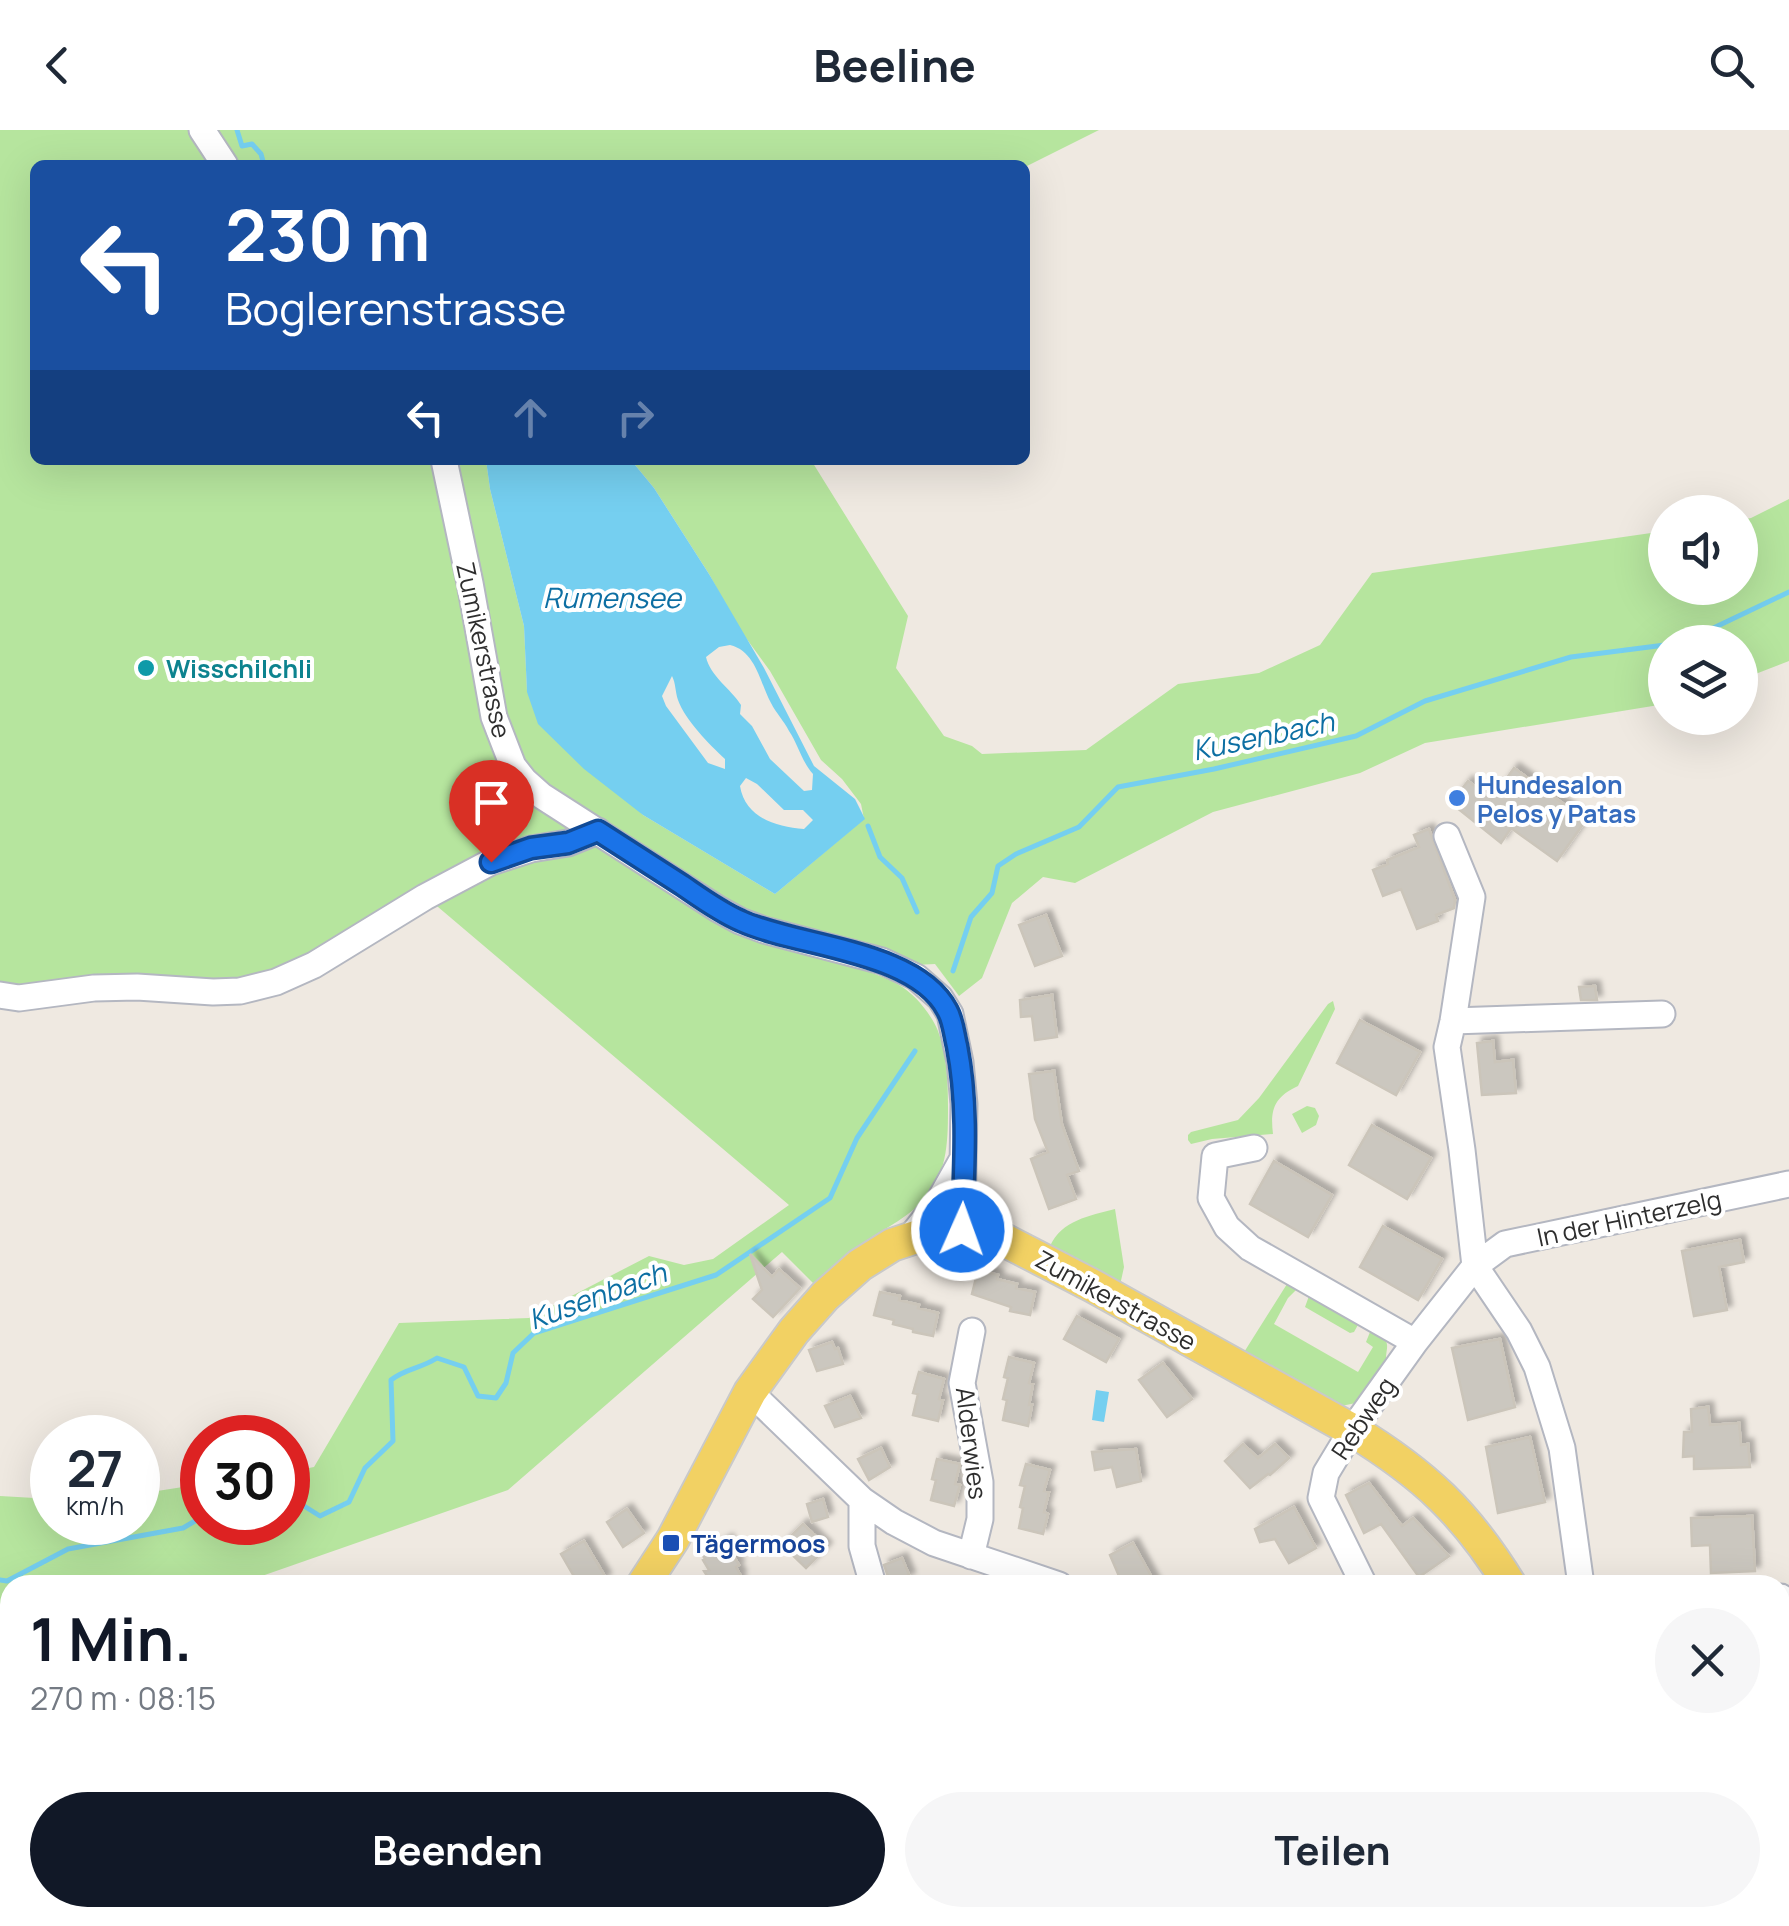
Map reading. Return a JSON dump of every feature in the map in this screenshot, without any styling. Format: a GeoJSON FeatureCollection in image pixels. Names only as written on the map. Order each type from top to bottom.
{"type":"FeatureCollection","features":[{"type":"Feature","properties":{"kind":"main road"},"geometry":{"type":"LineString","coordinates":[[650,1575],[671,1543],[750,1392],[826,1296],[877,1253],[928,1233],[962,1230]]}},
{"type":"Feature","properties":{"kind":"main road","name":"Zumikerstrasse"},"geometry":{"type":"LineString","coordinates":[[962,1230],[982,1232],[1028,1252],[1394,1456],[1458,1513],[1504,1575]]}},
{"type":"Feature","properties":{"kind":"street"},"geometry":{"type":"LineString","coordinates":[[202,130],[223,160]]}},
{"type":"Feature","properties":{"kind":"street","name":"Zumikerstrasse"},"geometry":{"type":"LineString","coordinates":[[445,465],[494,717],[514,766],[533,788],[740,921],[882,961],[916,978],[940,998],[950,1014],[964,1104],[962,1230]]}},
{"type":"Feature","properties":{"kind":"street"},"geometry":{"type":"LineString","coordinates":[[0,996],[18,998],[137,987],[213,992],[276,982],[314,966],[425,897],[491,862],[531,848],[568,843],[598,831]]}},
{"type":"Feature","properties":{"kind":"street"},"geometry":{"type":"LineString","coordinates":[[1447,836],[1472,897],[1447,1047],[1475,1266],[1520,1331],[1537,1366],[1562,1448],[1581,1575]]}},
{"type":"Feature","properties":{"kind":"street"},"geometry":{"type":"LineString","coordinates":[[1454,1021],[1662,1014]]}},
{"type":"Feature","properties":{"kind":"street"},"geometry":{"type":"LineString","coordinates":[[1254,1148],[1215,1156],[1211,1198],[1226,1227],[1250,1248],[1415,1342]]}},
{"type":"Feature","properties":{"kind":"street"},"geometry":{"type":"LineString","coordinates":[[908,1239],[939,1201],[965,1153]]}},
{"type":"Feature","properties":{"kind":"street","name":"In der Hinterzelg"},"geometry":{"type":"LineString","coordinates":[[1475,1266],[1505,1244],[1789,1184]]}},
{"type":"Feature","properties":{"kind":"street","name":"Rebweg"},"geometry":{"type":"LineString","coordinates":[[1359,1575],[1321,1498],[1326,1473],[1415,1342],[1475,1266]]}},
{"type":"Feature","properties":{"kind":"street","name":"Alderwies"},"geometry":{"type":"LineString","coordinates":[[971,1556],[980,1519],[980,1482],[962,1383],[972,1330]]}},
{"type":"Feature","properties":{"kind":"street"},"geometry":{"type":"LineString","coordinates":[[750,1392],[862,1500],[894,1522],[934,1543],[1029,1575]]}},
{"type":"Feature","properties":{"kind":"street"},"geometry":{"type":"LineString","coordinates":[[862,1500],[862,1546],[870,1575]]}},
{"type":"Feature","properties":{"kind":"green space"},"geometry":{"type":"Polygon","coordinates":[[[0,130],[1099,130],[1030,164],[1030,160],[30,160],[30,465],[487,465],[524,626],[527,691],[643,815],[775,894],[864,819],[861,804],[821,760],[709,574],[635,465],[814,465],[908,616],[896,668],[944,736],[982,754],[1086,750],[1178,684],[1259,673],[1320,645],[1372,573],[1648,533],[1648,605],[1758,605],[1758,514],[1789,499],[1789,661],[1758,673],[1758,625],[1648,625],[1648,707],[1425,743],[1360,773],[1213,812],[1075,883],[1043,877],[1012,903],[982,978],[959,996],[935,964],[915,965],[766,919],[760,943],[885,978],[911,994],[935,1025],[946,1069],[947,1141],[940,1175],[928,1195],[902,1218],[855,1249],[818,1288],[782,1252],[508,1490],[265,1575],[0,1575],[0,1496],[30,1498],[30,1545],[160,1545],[160,1491],[180,1487],[180,1545],[310,1545],[310,1468],[314,1467],[399,1323],[529,1318],[649,1256],[684,1265],[713,1259],[789,1205],[418,890],[312,955],[239,982],[21,988],[0,985],[0,130]]]}},
{"type":"Feature","properties":{"kind":"green space"},"geometry":{"type":"Polygon","coordinates":[[[1333,1001],[1335,1009],[1298,1086],[1275,1105],[1273,1134],[1191,1144],[1191,1132],[1238,1120],[1333,1001]]]}},
{"type":"Feature","properties":{"kind":"green space"},"geometry":{"type":"Polygon","coordinates":[[[1307,1106],[1315,1108],[1319,1116],[1316,1125],[1302,1133],[1292,1114],[1307,1106]]]}},
{"type":"Feature","properties":{"kind":"green space"},"geometry":{"type":"Polygon","coordinates":[[[1115,1209],[1124,1267],[1119,1290],[1050,1246],[1069,1225],[1115,1209]]]}},
{"type":"Feature","properties":{"kind":"green space"},"geometry":{"type":"Polygon","coordinates":[[[1287,1284],[1297,1289],[1274,1324],[1358,1372],[1373,1347],[1366,1342],[1370,1332],[1384,1338],[1387,1366],[1356,1403],[1341,1406],[1241,1357],[1287,1284]]]}},
{"type":"Feature","properties":{"kind":"green space"},"geometry":{"type":"Polygon","coordinates":[[[1309,1296],[1359,1323],[1354,1332],[1305,1307],[1309,1296]]]}},
{"type":"Feature","properties":{"kind":"water","name":"Rumensee"},"geometry":{"type":"Polygon","coordinates":[[[487,465],[635,465],[709,574],[764,668],[814,766],[855,799],[865,819],[775,894],[643,815],[584,769],[538,724],[527,692],[524,626],[487,465]],[[719,647],[706,657],[741,705],[740,714],[752,726],[770,759],[804,791],[812,790],[813,774],[771,703],[756,669],[739,648],[719,647]],[[672,676],[662,696],[666,706],[708,763],[725,769],[725,759],[681,708],[672,676]],[[746,778],[740,786],[755,813],[782,826],[804,829],[813,820],[803,810],[784,810],[746,778]]]}},
{"type":"Feature","properties":{"kind":"water"},"geometry":{"type":"Polygon","coordinates":[[[1096,1390],[1109,1392],[1104,1422],[1092,1420],[1096,1390]]]}},
{"type":"Feature","properties":{"kind":"building"},"geometry":{"type":"Polygon","coordinates":[[[1514,768],[1586,820],[1557,861],[1511,828],[1501,843],[1451,803],[1468,781],[1492,799],[1514,768]]]}},
{"type":"Feature","properties":{"kind":"building"},"geometry":{"type":"Polygon","coordinates":[[[1429,829],[1455,900],[1454,908],[1436,915],[1438,921],[1417,929],[1401,889],[1383,896],[1373,870],[1419,847],[1414,835],[1429,829]]]}},
{"type":"Feature","properties":{"kind":"building"},"geometry":{"type":"Polygon","coordinates":[[[1046,915],[1062,956],[1035,966],[1019,925],[1046,915]]]}},
{"type":"Feature","properties":{"kind":"building"},"geometry":{"type":"Polygon","coordinates":[[[1595,986],[1597,1000],[1581,1000],[1579,987],[1595,986]]]}},
{"type":"Feature","properties":{"kind":"building"},"geometry":{"type":"Polygon","coordinates":[[[1052,995],[1057,1037],[1035,1040],[1032,1016],[1021,1017],[1020,1000],[1052,995]]]}},
{"type":"Feature","properties":{"kind":"building"},"geometry":{"type":"Polygon","coordinates":[[[1360,1020],[1420,1052],[1396,1095],[1337,1063],[1360,1020]]]}},
{"type":"Feature","properties":{"kind":"building"},"geometry":{"type":"Polygon","coordinates":[[[1493,1041],[1495,1062],[1513,1060],[1516,1093],[1482,1095],[1477,1043],[1493,1041]]]}},
{"type":"Feature","properties":{"kind":"building"},"geometry":{"type":"Polygon","coordinates":[[[1054,1071],[1062,1125],[1079,1171],[1067,1175],[1076,1199],[1049,1209],[1031,1159],[1048,1152],[1035,1119],[1029,1074],[1054,1071]]]}},
{"type":"Feature","properties":{"kind":"building"},"geometry":{"type":"Polygon","coordinates":[[[1372,1125],[1431,1158],[1407,1199],[1349,1165],[1372,1125]]]}},
{"type":"Feature","properties":{"kind":"building"},"geometry":{"type":"Polygon","coordinates":[[[1274,1161],[1332,1195],[1308,1237],[1250,1204],[1274,1161]]]}},
{"type":"Feature","properties":{"kind":"building"},"geometry":{"type":"Polygon","coordinates":[[[1383,1226],[1442,1259],[1418,1300],[1360,1267],[1383,1226]]]}},
{"type":"Feature","properties":{"kind":"building"},"geometry":{"type":"Polygon","coordinates":[[[1740,1240],[1744,1262],[1719,1267],[1727,1310],[1694,1316],[1682,1251],[1740,1240]]]}},
{"type":"Feature","properties":{"kind":"building"},"geometry":{"type":"Polygon","coordinates":[[[750,1254],[772,1277],[779,1269],[800,1288],[773,1317],[753,1299],[762,1290],[750,1254]]]}},
{"type":"Feature","properties":{"kind":"building"},"geometry":{"type":"Polygon","coordinates":[[[978,1270],[1017,1284],[1016,1288],[1035,1292],[1030,1315],[1010,1311],[1011,1307],[972,1294],[978,1270]]]}},
{"type":"Feature","properties":{"kind":"building"},"geometry":{"type":"Polygon","coordinates":[[[880,1292],[900,1296],[899,1300],[938,1313],[933,1336],[874,1315],[880,1292]]]}},
{"type":"Feature","properties":{"kind":"building"},"geometry":{"type":"Polygon","coordinates":[[[1077,1316],[1119,1339],[1106,1362],[1064,1339],[1077,1316]]]}},
{"type":"Feature","properties":{"kind":"building"},"geometry":{"type":"Polygon","coordinates":[[[1500,1339],[1515,1407],[1468,1420],[1452,1348],[1500,1339]]]}},
{"type":"Feature","properties":{"kind":"building"},"geometry":{"type":"Polygon","coordinates":[[[832,1342],[843,1364],[817,1371],[809,1350],[832,1342]]]}},
{"type":"Feature","properties":{"kind":"building"},"geometry":{"type":"Polygon","coordinates":[[[1009,1357],[1034,1363],[1029,1383],[1033,1384],[1028,1426],[1003,1420],[1008,1378],[1004,1377],[1009,1357]]]}},
{"type":"Feature","properties":{"kind":"building"},"geometry":{"type":"Polygon","coordinates":[[[1163,1363],[1192,1399],[1167,1417],[1139,1380],[1163,1363]]]}},
{"type":"Feature","properties":{"kind":"building"},"geometry":{"type":"Polygon","coordinates":[[[919,1372],[944,1379],[938,1421],[913,1415],[918,1394],[913,1393],[919,1372]]]}},
{"type":"Feature","properties":{"kind":"building"},"geometry":{"type":"Polygon","coordinates":[[[850,1396],[861,1418],[835,1427],[825,1406],[850,1396]]]}},
{"type":"Feature","properties":{"kind":"building"},"geometry":{"type":"Polygon","coordinates":[[[1708,1407],[1710,1425],[1739,1423],[1741,1445],[1748,1444],[1750,1467],[1694,1469],[1694,1456],[1683,1457],[1684,1432],[1692,1432],[1691,1409],[1708,1407]]]}},
{"type":"Feature","properties":{"kind":"building"},"geometry":{"type":"Polygon","coordinates":[[[1530,1437],[1545,1502],[1498,1513],[1486,1447],[1530,1437]]]}},
{"type":"Feature","properties":{"kind":"building"},"geometry":{"type":"Polygon","coordinates":[[[1243,1444],[1258,1458],[1275,1444],[1289,1458],[1250,1488],[1225,1461],[1243,1444]]]}},
{"type":"Feature","properties":{"kind":"building"},"geometry":{"type":"Polygon","coordinates":[[[881,1448],[890,1467],[869,1480],[858,1459],[881,1448]]]}},
{"type":"Feature","properties":{"kind":"building"},"geometry":{"type":"Polygon","coordinates":[[[1136,1449],[1141,1481],[1117,1487],[1112,1467],[1095,1470],[1092,1452],[1136,1449]]]}},
{"type":"Feature","properties":{"kind":"building"},"geometry":{"type":"Polygon","coordinates":[[[937,1459],[960,1464],[954,1506],[931,1500],[937,1459]]]}},
{"type":"Feature","properties":{"kind":"building"},"geometry":{"type":"Polygon","coordinates":[[[1026,1464],[1050,1470],[1044,1491],[1049,1492],[1043,1534],[1019,1528],[1025,1486],[1020,1485],[1026,1464]]]}},
{"type":"Feature","properties":{"kind":"building"},"geometry":{"type":"Polygon","coordinates":[[[1369,1483],[1402,1526],[1413,1518],[1449,1556],[1418,1575],[1381,1524],[1364,1533],[1346,1495],[1369,1483]]]}},
{"type":"Feature","properties":{"kind":"building"},"geometry":{"type":"Polygon","coordinates":[[[823,1499],[828,1517],[812,1522],[807,1504],[823,1499]]]}},
{"type":"Feature","properties":{"kind":"building"},"geometry":{"type":"Polygon","coordinates":[[[1294,1507],[1316,1548],[1289,1563],[1275,1539],[1260,1542],[1255,1529],[1294,1507]]]}},
{"type":"Feature","properties":{"kind":"building"},"geometry":{"type":"Polygon","coordinates":[[[627,1509],[644,1533],[623,1547],[607,1522],[627,1509]]]}},
{"type":"Feature","properties":{"kind":"building"},"geometry":{"type":"Polygon","coordinates":[[[1752,1516],[1755,1571],[1711,1573],[1710,1545],[1692,1546],[1691,1518],[1752,1516]]]}},
{"type":"Feature","properties":{"kind":"building"},"geometry":{"type":"Polygon","coordinates":[[[803,1524],[827,1547],[806,1568],[782,1545],[803,1524]]]}},
{"type":"Feature","properties":{"kind":"building"},"geometry":{"type":"Polygon","coordinates":[[[728,1539],[740,1575],[707,1575],[704,1571],[709,1570],[702,1554],[728,1539]]]}},
{"type":"Feature","properties":{"kind":"building"},"geometry":{"type":"Polygon","coordinates":[[[584,1541],[604,1575],[573,1575],[561,1554],[584,1541]]]}},
{"type":"Feature","properties":{"kind":"building"},"geometry":{"type":"Polygon","coordinates":[[[1133,1543],[1151,1575],[1119,1575],[1110,1555],[1133,1543]]]}},
{"type":"Feature","properties":{"kind":"building"},"geometry":{"type":"Polygon","coordinates":[[[902,1558],[909,1575],[888,1575],[884,1565],[902,1558]]]}},
{"type":"Feature","properties":{"kind":"waterway"},"geometry":{"type":"LineString","coordinates":[[237,130],[242,146],[252,144],[263,160]]}},
{"type":"Feature","properties":{"kind":"waterway","name":"Kusenbach"},"geometry":{"type":"LineString","coordinates":[[1720,625],[1789,592]]}},
{"type":"Feature","properties":{"kind":"waterway","name":"Kusenbach"},"geometry":{"type":"LineString","coordinates":[[953,971],[971,917],[992,893],[998,866],[1016,854],[1079,827],[1118,787],[1356,736],[1425,701],[1571,657],[1648,647]]}},
{"type":"Feature","properties":{"kind":"waterway"},"geometry":{"type":"LineString","coordinates":[[868,826],[880,857],[902,878],[917,912]]}},
{"type":"Feature","properties":{"kind":"waterway","name":"Kusenbach"},"geometry":{"type":"LineString","coordinates":[[310,1510],[320,1516],[349,1502],[365,1468],[393,1441],[391,1380],[397,1376],[437,1358],[464,1367],[478,1396],[496,1398],[506,1383],[513,1353],[534,1333],[716,1275],[830,1198],[857,1138],[915,1051]]}},
{"type":"Feature","properties":{"kind":"waterway","name":"Kusenbach"},"geometry":{"type":"LineString","coordinates":[[18,1575],[68,1549],[180,1529]]}},
{"type":"Feature","properties":{"kind":"place","name":"Wisschilchli"},"geometry":{"type":"Point","coordinates":[146,668]}},
{"type":"Feature","properties":{"kind":"place","name":"Hundesalon Pelos y Patas"},"geometry":{"type":"Point","coordinates":[1457,798]}},
{"type":"Feature","properties":{"kind":"place","name":"Tägermoos"},"geometry":{"type":"Point","coordinates":[671,1543]}},
{"type":"Feature","properties":{"kind":"route"},"geometry":{"type":"LineString","coordinates":[[491,862],[531,848],[568,843],[598,831],[740,921],[882,961],[916,978],[940,998],[950,1014],[960,1062],[965,1153],[962,1230]]}}]}
